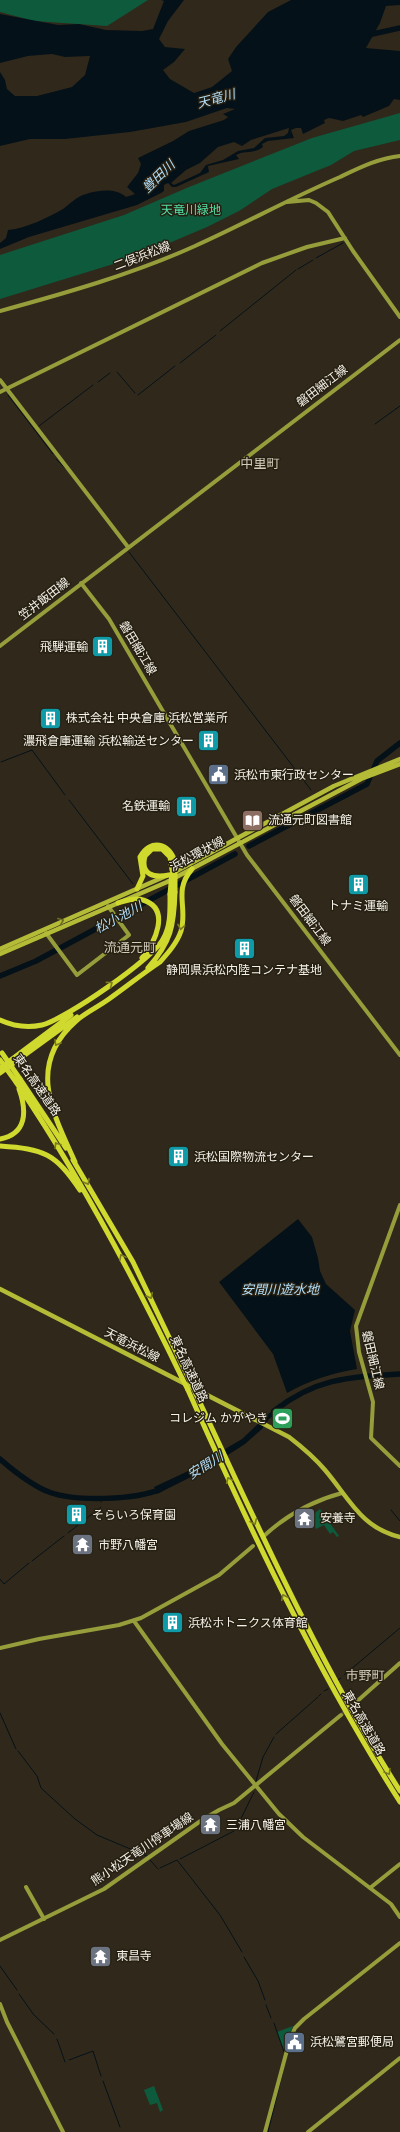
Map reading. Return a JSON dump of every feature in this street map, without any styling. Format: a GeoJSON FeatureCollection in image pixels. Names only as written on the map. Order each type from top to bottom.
{"type":"FeatureCollection","features":[{"type":"Feature","properties":{"kind":"highway"},"geometry":{"type":"LineString","coordinates":[[0,1068],[139,962],[153,953],[164,938],[173,893],[175,862],[170,851],[164,846],[155,844],[146,848],[140,857],[143,876],[137,889]]}},
{"type":"Feature","properties":{"kind":"highway"},"geometry":{"type":"LineString","coordinates":[[143,974],[159,956],[168,941],[174,916],[170,857],[165,851],[158,848],[149,851],[144,860],[146,872],[155,877],[169,875]]}},
{"type":"Feature","properties":{"kind":"highway"},"geometry":{"type":"LineString","coordinates":[[75,1162],[51,1106],[47,1077],[48,1064],[52,1054],[68,1028],[88,1012],[108,1000],[160,962],[177,940],[181,930],[181,888],[187,875],[192,869]]}},
{"type":"Feature","properties":{"kind":"highway"},"geometry":{"type":"LineString","coordinates":[[118,903],[139,899],[150,904],[157,915],[159,931],[151,948],[139,962]]}},
{"type":"Feature","properties":{"kind":"highway"},"geometry":{"type":"LineString","coordinates":[[0,1020],[19,1026],[42,1025],[69,1013],[100,992]]}},
{"type":"Feature","properties":{"kind":"highway"},"geometry":{"type":"LineString","coordinates":[[0,1073],[72,1020],[108,1000]]}},
{"type":"Feature","properties":{"kind":"highway","name":"東名高速道路"},"geometry":{"type":"LineString","coordinates":[[1,1051],[112,1239],[164,1340],[214,1448],[224,1462],[311,1638],[400,1792]]}},
{"type":"Feature","properties":{"kind":"highway","name":"東名高速道路"},"geometry":{"type":"LineString","coordinates":[[0,1060],[18,1080],[75,1162],[133,1262],[165,1326],[220,1445],[224,1462],[250,1528],[306,1640],[355,1728],[400,1802]]}},
{"type":"Feature","properties":{"kind":"highway"},"geometry":{"type":"LineString","coordinates":[[0,1138],[15,1133],[23,1119],[22,1099],[18,1080]]}},
{"type":"Feature","properties":{"kind":"highway"},"geometry":{"type":"LineString","coordinates":[[0,1146],[42,1152],[54,1159],[73,1180],[112,1239]]}},
{"type":"Feature","properties":{"kind":"main road","name":"二俣浜松線"},"geometry":{"type":"LineString","coordinates":[[0,311],[87,286],[148,265],[194,246],[285,203],[302,193],[373,163],[400,156]]}},
{"type":"Feature","properties":{"kind":"main road","name":"二俣浜松線"},"geometry":{"type":"LineString","coordinates":[[285,203],[308,200],[316,203],[328,212],[400,317]]}},
{"type":"Feature","properties":{"kind":"main road"},"geometry":{"type":"LineString","coordinates":[[0,392],[262,263],[307,247],[345,238]]}},
{"type":"Feature","properties":{"kind":"main road","name":"磐田細江線"},"geometry":{"type":"LineString","coordinates":[[400,340],[81,583],[109,620],[152,690],[238,841],[400,1055]]}},
{"type":"Feature","properties":{"kind":"main road"},"geometry":{"type":"LineString","coordinates":[[0,380],[128,547]]}},
{"type":"Feature","properties":{"kind":"main road","name":"笠井飯田線"},"geometry":{"type":"LineString","coordinates":[[0,646],[81,583]]}},
{"type":"Feature","properties":{"kind":"main road","name":"浜松環状線"},"geometry":{"type":"LineString","coordinates":[[0,949],[169,875],[367,776],[378,767],[400,759]]}},
{"type":"Feature","properties":{"kind":"main road","name":"浜松環状線"},"geometry":{"type":"LineString","coordinates":[[0,954],[192,869],[334,786],[373,771],[400,764]]}},
{"type":"Feature","properties":{"kind":"main road"},"geometry":{"type":"LineString","coordinates":[[43,929],[76,975],[129,935],[108,906]]}},
{"type":"Feature","properties":{"kind":"main road","name":"磐田細江線"},"geometry":{"type":"LineString","coordinates":[[400,1205],[356,1322],[356,1338],[373,1402],[371,1438],[400,1466]]}},
{"type":"Feature","properties":{"kind":"main road","name":"天竜浜松線"},"geometry":{"type":"LineString","coordinates":[[0,1290],[289,1437],[312,1456],[366,1521],[379,1531],[400,1537]]}},
{"type":"Feature","properties":{"kind":"main road"},"geometry":{"type":"LineString","coordinates":[[265,1535],[300,1508],[314,1501],[342,1493]]}},
{"type":"Feature","properties":{"kind":"main road"},"geometry":{"type":"LineString","coordinates":[[0,1648],[134,1621],[150,1614],[219,1575],[253,1546]]}},
{"type":"Feature","properties":{"kind":"main road"},"geometry":{"type":"LineString","coordinates":[[134,1621],[222,1744],[255,1786],[303,1837],[391,1904],[400,1917]]}},
{"type":"Feature","properties":{"kind":"main road"},"geometry":{"type":"LineString","coordinates":[[354,1704],[400,1663]]}},
{"type":"Feature","properties":{"kind":"main road","name":"熊小松天竜川停車場線"},"geometry":{"type":"LineString","coordinates":[[0,1940],[104,1889],[202,1820],[234,1803],[341,1715]]}},
{"type":"Feature","properties":{"kind":"main road"},"geometry":{"type":"LineString","coordinates":[[370,1888],[400,1864]]}},
{"type":"Feature","properties":{"kind":"main road"},"geometry":{"type":"LineString","coordinates":[[26,1887],[44,1919]]}},
{"type":"Feature","properties":{"kind":"main road"},"geometry":{"type":"LineString","coordinates":[[265,2132],[292,2034],[299,2023],[400,1943]]}},
{"type":"Feature","properties":{"kind":"main road"},"geometry":{"type":"LineString","coordinates":[[0,2004],[7,2022],[63,2132]]}},
{"type":"Feature","properties":{"kind":"main road"},"geometry":{"type":"LineString","coordinates":[[308,2132],[400,2058]]}},
{"type":"Feature","properties":{"kind":"green space"},"geometry":{"type":"Polygon","coordinates":[[[0,0],[148,0],[107,26],[34,21],[0,12],[0,0]]]}},
{"type":"Feature","properties":{"kind":"green space","name":"天竜川緑地"},"geometry":{"type":"Polygon","coordinates":[[[400,113],[400,140],[354,151],[331,165],[272,189],[239,211],[207,227],[136,257],[0,299],[0,255],[124,215],[189,187],[312,138],[400,113]]]}},
{"type":"Feature","properties":{"kind":"green space"},"geometry":{"type":"Polygon","coordinates":[[[320,1509],[339,1536],[337,1537],[333,1532],[330,1534],[324,1525],[316,1529],[313,1521],[315,1513],[320,1509]]]}},
{"type":"Feature","properties":{"kind":"green space"},"geometry":{"type":"Polygon","coordinates":[[[293,2026],[284,2050],[277,2032],[293,2026]]]}},
{"type":"Feature","properties":{"kind":"green space"},"geometry":{"type":"Polygon","coordinates":[[[154,2086],[163,2110],[160,2112],[157,2103],[150,2105],[144,2090],[154,2086]]]}},
{"type":"Feature","properties":{"kind":"water","name":"豊田川"},"geometry":{"type":"Polygon","coordinates":[[[161,0],[184,0],[168,21],[159,39],[165,47],[185,49],[174,62],[163,70],[170,79],[194,93],[212,87],[232,71],[228,59],[236,47],[268,12],[291,0],[400,0],[400,5],[386,6],[380,23],[366,48],[400,51],[400,100],[394,99],[389,106],[363,117],[361,115],[343,121],[329,118],[324,120],[325,123],[303,134],[301,128],[296,128],[291,130],[294,138],[268,141],[262,144],[263,147],[260,149],[236,155],[239,159],[208,166],[209,172],[176,187],[172,187],[168,183],[164,185],[164,191],[137,205],[29,237],[0,249],[0,243],[6,238],[8,230],[30,225],[44,219],[63,209],[83,195],[107,191],[117,192],[126,197],[135,194],[127,187],[138,173],[141,164],[138,158],[173,141],[189,131],[224,120],[228,117],[223,114],[235,109],[227,108],[186,122],[130,132],[65,139],[30,139],[0,146],[0,72],[5,80],[7,89],[15,96],[37,96],[72,87],[85,75],[90,56],[65,57],[52,54],[28,56],[0,63],[0,14],[58,25],[79,24],[106,30],[142,31],[153,29],[164,1],[161,0]],[[289,128],[251,140],[242,146],[234,142],[218,147],[200,163],[186,170],[171,183],[174,185],[200,173],[206,165],[223,160],[238,151],[254,148],[265,138],[284,136],[288,133],[289,128]]]}},
{"type":"Feature","properties":{"kind":"water","name":"安間川遊水地"},"geometry":{"type":"Polygon","coordinates":[[[298,1219],[312,1237],[320,1271],[326,1284],[355,1310],[350,1331],[357,1369],[320,1378],[287,1393],[273,1354],[219,1282],[298,1219]]]}},
{"type":"Feature","properties":{"kind":"water"},"geometry":{"type":"Polygon","coordinates":[[[279,1404],[283,1409],[269,1419],[262,1429],[245,1444],[203,1471],[157,1494],[154,1487],[186,1472],[242,1439],[279,1404]]]}},
{"type":"Feature","properties":{"kind":"waterway","name":"天竜川"},"geometry":{"type":"LineString","coordinates":[[368,35],[400,28]]}},
{"type":"Feature","properties":{"kind":"waterway"},"geometry":{"type":"LineString","coordinates":[[316,258],[343,243]]}},
{"type":"Feature","properties":{"kind":"waterway"},"geometry":{"type":"LineString","coordinates":[[298,269],[313,260]]}},
{"type":"Feature","properties":{"kind":"waterway"},"geometry":{"type":"LineString","coordinates":[[220,331],[296,270]]}},
{"type":"Feature","properties":{"kind":"waterway"},"geometry":{"type":"LineString","coordinates":[[180,363],[216,335]]}},
{"type":"Feature","properties":{"kind":"waterway"},"geometry":{"type":"LineString","coordinates":[[138,395],[175,366]]}},
{"type":"Feature","properties":{"kind":"waterway"},"geometry":{"type":"LineString","coordinates":[[117,372],[135,393]]}},
{"type":"Feature","properties":{"kind":"waterway"},"geometry":{"type":"LineString","coordinates":[[98,382],[110,373]]}},
{"type":"Feature","properties":{"kind":"waterway"},"geometry":{"type":"LineString","coordinates":[[39,426],[93,385]]}},
{"type":"Feature","properties":{"kind":"waterway"},"geometry":{"type":"LineString","coordinates":[[8,395],[53,454]]}},
{"type":"Feature","properties":{"kind":"waterway"},"geometry":{"type":"LineString","coordinates":[[375,424],[400,406]]}},
{"type":"Feature","properties":{"kind":"waterway"},"geometry":{"type":"LineString","coordinates":[[56,459],[68,471]]}},
{"type":"Feature","properties":{"kind":"waterway"},"geometry":{"type":"LineString","coordinates":[[129,552],[311,790]]}},
{"type":"Feature","properties":{"kind":"waterway","name":"松小池川"},"geometry":{"type":"LineString","coordinates":[[249,846],[367,784],[377,761],[400,743]]}},
{"type":"Feature","properties":{"kind":"waterway"},"geometry":{"type":"LineString","coordinates":[[1,762],[32,750],[65,795]]}},
{"type":"Feature","properties":{"kind":"waterway"},"geometry":{"type":"LineString","coordinates":[[69,800],[133,884]]}},
{"type":"Feature","properties":{"kind":"waterway","name":"松小池川"},"geometry":{"type":"LineString","coordinates":[[0,976],[36,961],[235,854]]}},
{"type":"Feature","properties":{"kind":"waterway","name":"安間川"},"geometry":{"type":"LineString","coordinates":[[274,1411],[289,1400],[304,1392],[334,1381],[365,1376],[400,1374]]}},
{"type":"Feature","properties":{"kind":"waterway","name":"安間川"},"geometry":{"type":"LineString","coordinates":[[0,1459],[36,1486],[60,1495],[105,1498],[137,1496],[161,1489]]}},
{"type":"Feature","properties":{"kind":"waterway","name":"安間川"},"geometry":{"type":"LineString","coordinates":[[101,1502],[104,1497]]}},
{"type":"Feature","properties":{"kind":"waterway"},"geometry":{"type":"LineString","coordinates":[[68,1533],[101,1507]]}},
{"type":"Feature","properties":{"kind":"waterway"},"geometry":{"type":"LineString","coordinates":[[391,1510],[400,1521]]}},
{"type":"Feature","properties":{"kind":"waterway"},"geometry":{"type":"LineString","coordinates":[[32,1561],[64,1536]]}},
{"type":"Feature","properties":{"kind":"waterway"},"geometry":{"type":"LineString","coordinates":[[0,1579],[4,1584],[29,1563]]}},
{"type":"Feature","properties":{"kind":"waterway"},"geometry":{"type":"LineString","coordinates":[[344,1675],[400,1628]]}},
{"type":"Feature","properties":{"kind":"waterway"},"geometry":{"type":"LineString","coordinates":[[324,1691],[328,1689]]}},
{"type":"Feature","properties":{"kind":"waterway"},"geometry":{"type":"LineString","coordinates":[[276,1734],[318,1697]]}},
{"type":"Feature","properties":{"kind":"waterway"},"geometry":{"type":"LineString","coordinates":[[0,1713],[16,1749]]}},
{"type":"Feature","properties":{"kind":"waterway"},"geometry":{"type":"LineString","coordinates":[[256,1781],[263,1757],[274,1737]]}},
{"type":"Feature","properties":{"kind":"waterway"},"geometry":{"type":"LineString","coordinates":[[18,1751],[37,1776],[41,1788],[75,1819],[97,1835],[147,1856]]}},
{"type":"Feature","properties":{"kind":"waterway"},"geometry":{"type":"LineString","coordinates":[[236,1829],[254,1792]]}},
{"type":"Feature","properties":{"kind":"waterway"},"geometry":{"type":"LineString","coordinates":[[180,1859],[234,1831]]}},
{"type":"Feature","properties":{"kind":"waterway"},"geometry":{"type":"LineString","coordinates":[[150,1860],[158,1869]]}},
{"type":"Feature","properties":{"kind":"waterway"},"geometry":{"type":"LineString","coordinates":[[160,1868],[177,1860],[220,1915],[242,1952]]}},
{"type":"Feature","properties":{"kind":"waterway"},"geometry":{"type":"LineString","coordinates":[[244,1957],[258,1981],[265,2000]]}},
{"type":"Feature","properties":{"kind":"waterway"},"geometry":{"type":"LineString","coordinates":[[0,1966],[17,1990]]}},
{"type":"Feature","properties":{"kind":"waterway"},"geometry":{"type":"LineString","coordinates":[[19,1994],[34,2015],[54,2034]]}},
{"type":"Feature","properties":{"kind":"waterway"},"geometry":{"type":"LineString","coordinates":[[266,2005],[271,2018]]}},
{"type":"Feature","properties":{"kind":"waterway"},"geometry":{"type":"LineString","coordinates":[[274,2023],[284,2052]]}},
{"type":"Feature","properties":{"kind":"waterway"},"geometry":{"type":"LineString","coordinates":[[57,2039],[65,2062]]}},
{"type":"Feature","properties":{"kind":"waterway"},"geometry":{"type":"LineString","coordinates":[[69,2060],[93,2051],[101,2076]]}},
{"type":"Feature","properties":{"kind":"waterway"},"geometry":{"type":"LineString","coordinates":[[268,2132],[286,2059]]}},
{"type":"Feature","properties":{"kind":"waterway"},"geometry":{"type":"LineString","coordinates":[[103,2081],[120,2127]]}},
{"type":"Feature","properties":{"kind":"tunnel"},"geometry":{"type":"LineString","coordinates":[[341,1715],[354,1704]]}},
{"type":"Feature","properties":{"kind":"place","name":"飛騨運輸"},"geometry":{"type":"Point","coordinates":[103,647]}},
{"type":"Feature","properties":{"kind":"place","name":"株式会社 中央倉庫 浜松営業所"},"geometry":{"type":"Point","coordinates":[50,718]}},
{"type":"Feature","properties":{"kind":"place","name":"濃飛倉庫運輸 浜松輸送センター"},"geometry":{"type":"Point","coordinates":[209,741]}},
{"type":"Feature","properties":{"kind":"place","name":"浜松市東行政センター"},"geometry":{"type":"Point","coordinates":[218,775]}},
{"type":"Feature","properties":{"kind":"place","name":"名鉄運輸"},"geometry":{"type":"Point","coordinates":[186,806]}},
{"type":"Feature","properties":{"kind":"place","name":"流通元町図書館"},"geometry":{"type":"Point","coordinates":[252,820]}},
{"type":"Feature","properties":{"kind":"place","name":"トナミ運輸"},"geometry":{"type":"Point","coordinates":[358,885]}},
{"type":"Feature","properties":{"kind":"place","name":"静岡県浜松内陸コンテナ基地"},"geometry":{"type":"Point","coordinates":[244,949]}},
{"type":"Feature","properties":{"kind":"place","name":"浜松国際物流センター"},"geometry":{"type":"Point","coordinates":[179,1157]}},
{"type":"Feature","properties":{"kind":"place","name":"コレジム かがやき"},"geometry":{"type":"Point","coordinates":[283,1418]}},
{"type":"Feature","properties":{"kind":"place","name":"そらいろ保育園"},"geometry":{"type":"Point","coordinates":[77,1515]}},
{"type":"Feature","properties":{"kind":"place","name":"安養寺"},"geometry":{"type":"Point","coordinates":[305,1518]}},
{"type":"Feature","properties":{"kind":"place","name":"市野八幡宮"},"geometry":{"type":"Point","coordinates":[83,1545]}},
{"type":"Feature","properties":{"kind":"place","name":"浜松ホトニクス体育館"},"geometry":{"type":"Point","coordinates":[172,1623]}},
{"type":"Feature","properties":{"kind":"place","name":"三浦八幡宮"},"geometry":{"type":"Point","coordinates":[211,1825]}},
{"type":"Feature","properties":{"kind":"place","name":"東昌寺"},"geometry":{"type":"Point","coordinates":[100,1956]}},
{"type":"Feature","properties":{"kind":"place","name":"浜松鷺宮郵便局"},"geometry":{"type":"Point","coordinates":[294,2042]}},
{"type":"Feature","properties":{"kind":"district","name":"中里町"},"geometry":{"type":"Point","coordinates":[260,463]}},
{"type":"Feature","properties":{"kind":"district","name":"流通元町"},"geometry":{"type":"Point","coordinates":[130,947]}},
{"type":"Feature","properties":{"kind":"district","name":"市野町"},"geometry":{"type":"Point","coordinates":[365,1675]}}]}
